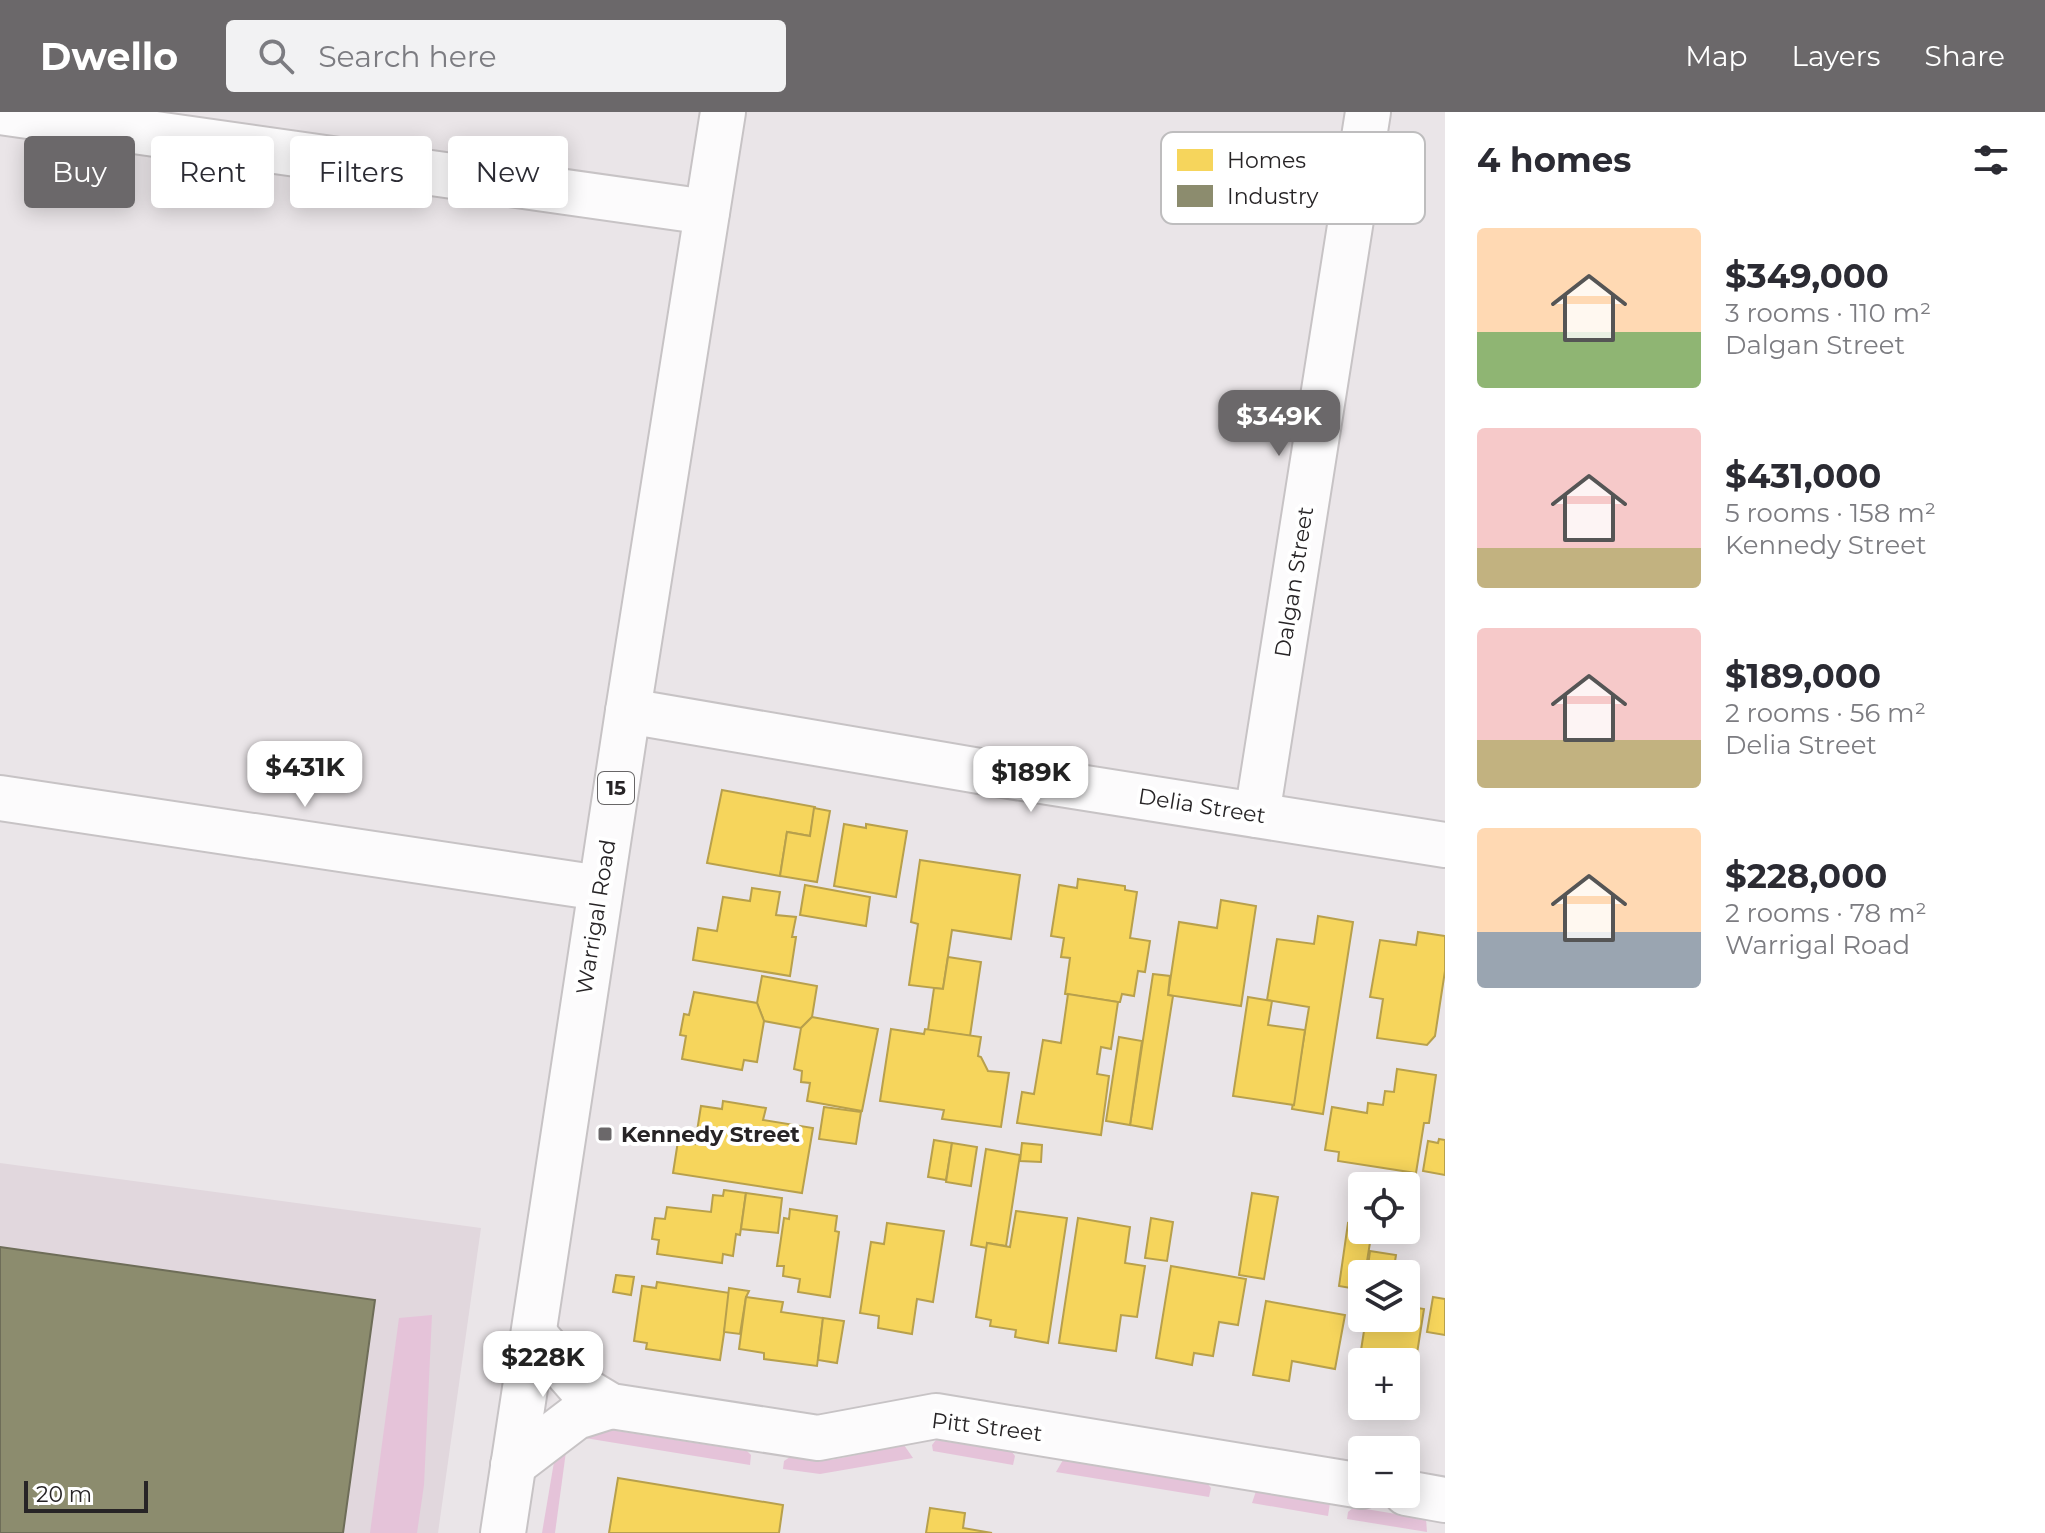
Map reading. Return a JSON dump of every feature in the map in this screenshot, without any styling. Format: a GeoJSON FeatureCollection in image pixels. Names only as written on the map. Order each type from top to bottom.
{"type":"FeatureCollection","features":[{"type":"Feature","properties":{"kind":"main road"},"geometry":{"type":"LineString","coordinates":[[0,112],[707,212]]}},
{"type":"Feature","properties":{"kind":"main road","name":"Warrigal Road"},"geometry":{"type":"LineString","coordinates":[[503,1533],[600,888],[723,112]]}},
{"type":"Feature","properties":{"kind":"main road","name":"Dalgan Street"},"geometry":{"type":"LineString","coordinates":[[1365,132],[1368,112]]}},
{"type":"Feature","properties":{"kind":"main road","name":"Dalgan Street"},"geometry":{"type":"LineString","coordinates":[[1257,815],[1350,224]]}},
{"type":"Feature","properties":{"kind":"main road","name":"Delia Street"},"geometry":{"type":"LineString","coordinates":[[628,711],[997,774],[1445,845]]}},
{"type":"Feature","properties":{"kind":"main road"},"geometry":{"type":"LineString","coordinates":[[0,798],[600,888]]}},
{"type":"Feature","properties":{"kind":"main road","name":"Pitt Street"},"geometry":{"type":"LineString","coordinates":[[534,1334],[581,1388],[611,1406],[818,1438],[936,1416],[1348,1484]]}},
{"type":"Feature","properties":{"kind":"main road","name":"Pitt Street"},"geometry":{"type":"LineString","coordinates":[[513,1465],[576,1417],[611,1406]]}},
{"type":"Feature","properties":{"kind":"main road"},"geometry":{"type":"LineString","coordinates":[[1420,1496],[1445,1500]]}},
{"type":"Feature","properties":{"kind":"shaded area"},"geometry":{"type":"Polygon","coordinates":[[[0,1163],[481,1228],[438,1533],[0,1533],[0,1163]]]}},
{"type":"Feature","properties":{"kind":"shaded area"},"geometry":{"type":"Polygon","coordinates":[[[432,1315],[424,1485],[417,1533],[370,1533],[399,1318],[432,1315]]]}},
{"type":"Feature","properties":{"kind":"shaded area"},"geometry":{"type":"Polygon","coordinates":[[[592,1427],[747,1451],[751,1455],[750,1465],[585,1438],[592,1427]]]}},
{"type":"Feature","properties":{"kind":"shaded area"},"geometry":{"type":"Polygon","coordinates":[[[936,1440],[1012,1452],[1015,1456],[1013,1465],[933,1451],[932,1445],[936,1440]]]}},
{"type":"Feature","properties":{"kind":"shaded area"},"geometry":{"type":"Polygon","coordinates":[[[567,1444],[555,1533],[542,1533],[555,1456],[567,1444]]]}},
{"type":"Feature","properties":{"kind":"shaded area"},"geometry":{"type":"Polygon","coordinates":[[[904,1445],[913,1458],[820,1474],[783,1469],[784,1461],[790,1457],[831,1460],[904,1445]]]}},
{"type":"Feature","properties":{"kind":"shaded area"},"geometry":{"type":"Polygon","coordinates":[[[1063,1460],[1207,1483],[1211,1488],[1209,1497],[1056,1472],[1063,1460]]]}},
{"type":"Feature","properties":{"kind":"shaded area"},"geometry":{"type":"Polygon","coordinates":[[[1256,1491],[1330,1503],[1328,1516],[1252,1503],[1256,1491]]]}},
{"type":"Feature","properties":{"kind":"shaded area"},"geometry":{"type":"Polygon","coordinates":[[[1360,1508],[1426,1519],[1427,1532],[1347,1519],[1348,1512],[1360,1508]]]}},
{"type":"Feature","properties":{"kind":"building: Homes"},"geometry":{"type":"Polygon","coordinates":[[[722,790],[815,807],[810,836],[787,832],[780,876],[707,863],[722,790]]]}},
{"type":"Feature","properties":{"kind":"building: Homes"},"geometry":{"type":"Polygon","coordinates":[[[814,808],[830,811],[817,882],[780,876],[787,832],[810,836],[814,808]]]}},
{"type":"Feature","properties":{"kind":"building: Homes"},"geometry":{"type":"Polygon","coordinates":[[[844,824],[866,828],[866,824],[907,831],[896,897],[834,886],[844,824]]]}},
{"type":"Feature","properties":{"kind":"building: Homes"},"geometry":{"type":"Polygon","coordinates":[[[920,860],[1020,875],[1011,939],[952,930],[943,989],[909,985],[918,924],[911,922],[920,860]]]}},
{"type":"Feature","properties":{"kind":"building: Homes"},"geometry":{"type":"Polygon","coordinates":[[[1078,879],[1125,886],[1125,890],[1137,892],[1130,938],[1150,941],[1145,972],[1138,971],[1134,996],[1122,994],[1120,1002],[1065,994],[1070,958],[1061,957],[1064,938],[1051,936],[1059,885],[1077,888],[1078,879]]]}},
{"type":"Feature","properties":{"kind":"building: Homes"},"geometry":{"type":"Polygon","coordinates":[[[805,885],[870,897],[866,926],[800,915],[805,885]]]}},
{"type":"Feature","properties":{"kind":"building: Homes"},"geometry":{"type":"Polygon","coordinates":[[[752,888],[780,892],[776,915],[796,917],[790,976],[693,960],[698,928],[717,931],[723,897],[750,901],[752,888]]]}},
{"type":"Feature","properties":{"kind":"building: Homes"},"geometry":{"type":"Polygon","coordinates":[[[1221,900],[1256,906],[1241,1006],[1168,995],[1179,922],[1217,928],[1221,900]]]}},
{"type":"Feature","properties":{"kind":"building: Homes"},"geometry":{"type":"Polygon","coordinates":[[[1318,916],[1353,922],[1323,1114],[1292,1109],[1309,1007],[1267,1000],[1277,939],[1314,944],[1318,916]]]}},
{"type":"Feature","properties":{"kind":"building: Homes"},"geometry":{"type":"Polygon","coordinates":[[[1418,932],[1445,936],[1445,971],[1435,1036],[1427,1045],[1377,1038],[1383,999],[1370,997],[1380,940],[1416,945],[1418,932]]]}},
{"type":"Feature","properties":{"kind":"building: Homes"},"geometry":{"type":"Polygon","coordinates":[[[948,957],[981,962],[970,1036],[928,1030],[934,988],[943,989],[948,957]]]}},
{"type":"Feature","properties":{"kind":"building: Homes"},"geometry":{"type":"Polygon","coordinates":[[[1153,974],[1170,976],[1168,995],[1173,996],[1152,1129],[1130,1125],[1153,974]]]}},
{"type":"Feature","properties":{"kind":"building: Homes"},"geometry":{"type":"Polygon","coordinates":[[[762,976],[817,986],[812,1017],[801,1028],[764,1021],[757,1003],[762,976]]]}},
{"type":"Feature","properties":{"kind":"building: Homes"},"geometry":{"type":"Polygon","coordinates":[[[694,992],[757,1003],[764,1021],[757,1062],[744,1060],[742,1070],[682,1059],[686,1036],[680,1035],[684,1014],[689,1015],[694,992]]]}},
{"type":"Feature","properties":{"kind":"building: Homes"},"geometry":{"type":"Polygon","coordinates":[[[1068,994],[1118,1002],[1111,1049],[1101,1047],[1097,1074],[1109,1076],[1101,1135],[1017,1123],[1022,1092],[1034,1094],[1043,1040],[1061,1043],[1068,994]]]}},
{"type":"Feature","properties":{"kind":"building: Homes"},"geometry":{"type":"Polygon","coordinates":[[[1248,997],[1272,1001],[1268,1025],[1305,1030],[1294,1105],[1233,1096],[1248,997]]]}},
{"type":"Feature","properties":{"kind":"building: Homes"},"geometry":{"type":"Polygon","coordinates":[[[812,1017],[878,1029],[862,1111],[807,1101],[810,1083],[801,1082],[802,1071],[794,1069],[801,1028],[812,1017]]]}},
{"type":"Feature","properties":{"kind":"building: Homes"},"geometry":{"type":"Polygon","coordinates":[[[891,1029],[924,1034],[925,1029],[981,1037],[978,1056],[988,1071],[1009,1073],[1001,1127],[942,1119],[944,1110],[880,1101],[891,1029]]]}},
{"type":"Feature","properties":{"kind":"building: Homes"},"geometry":{"type":"Polygon","coordinates":[[[1119,1037],[1142,1041],[1130,1125],[1106,1121],[1119,1037]]]}},
{"type":"Feature","properties":{"kind":"building: Homes"},"geometry":{"type":"Polygon","coordinates":[[[1397,1069],[1436,1075],[1429,1123],[1424,1123],[1416,1172],[1338,1161],[1339,1152],[1325,1150],[1332,1107],[1367,1113],[1368,1103],[1383,1105],[1385,1091],[1394,1092],[1397,1069]]]}},
{"type":"Feature","properties":{"kind":"building: Homes"},"geometry":{"type":"Polygon","coordinates":[[[723,1101],[766,1108],[763,1120],[813,1128],[802,1193],[673,1173],[678,1141],[695,1144],[701,1106],[722,1109],[723,1101]]]}},
{"type":"Feature","properties":{"kind":"building: Homes"},"geometry":{"type":"Polygon","coordinates":[[[824,1107],[861,1112],[856,1144],[819,1139],[824,1107]]]}},
{"type":"Feature","properties":{"kind":"building: Homes"},"geometry":{"type":"Polygon","coordinates":[[[1439,1139],[1445,1140],[1445,1175],[1423,1171],[1428,1141],[1438,1143],[1439,1139]]]}},
{"type":"Feature","properties":{"kind":"building: Homes"},"geometry":{"type":"Polygon","coordinates":[[[934,1140],[952,1143],[946,1180],[928,1177],[934,1140]]]}},
{"type":"Feature","properties":{"kind":"building: Homes"},"geometry":{"type":"Polygon","coordinates":[[[952,1143],[977,1147],[971,1186],[946,1182],[952,1143]]]}},
{"type":"Feature","properties":{"kind":"building: Homes"},"geometry":{"type":"Polygon","coordinates":[[[1022,1143],[1042,1145],[1041,1162],[1020,1161],[1022,1143]]]}},
{"type":"Feature","properties":{"kind":"building: Homes"},"geometry":{"type":"Polygon","coordinates":[[[986,1149],[1020,1155],[1006,1246],[987,1243],[987,1248],[971,1245],[986,1149]]]}},
{"type":"Feature","properties":{"kind":"building: Homes"},"geometry":{"type":"Polygon","coordinates":[[[724,1190],[746,1193],[740,1235],[736,1234],[733,1256],[723,1254],[722,1263],[657,1254],[659,1240],[652,1239],[655,1218],[665,1219],[667,1207],[711,1212],[713,1195],[723,1196],[724,1190]]]}},
{"type":"Feature","properties":{"kind":"building: Homes"},"geometry":{"type":"Polygon","coordinates":[[[746,1193],[782,1198],[778,1233],[741,1229],[746,1193]]]}},
{"type":"Feature","properties":{"kind":"building: Homes"},"geometry":{"type":"Polygon","coordinates":[[[1252,1193],[1278,1197],[1264,1279],[1239,1275],[1252,1193]]]}},
{"type":"Feature","properties":{"kind":"building: Homes"},"geometry":{"type":"Polygon","coordinates":[[[790,1209],[837,1216],[835,1231],[839,1232],[830,1297],[798,1292],[800,1279],[783,1276],[784,1266],[777,1266],[784,1218],[789,1219],[790,1209]]]}},
{"type":"Feature","properties":{"kind":"building: Homes"},"geometry":{"type":"Polygon","coordinates":[[[1016,1211],[1067,1218],[1048,1343],[1015,1337],[1016,1330],[990,1326],[991,1320],[976,1317],[987,1243],[1010,1247],[1016,1211]]]}},
{"type":"Feature","properties":{"kind":"building: Homes"},"geometry":{"type":"Polygon","coordinates":[[[1078,1218],[1130,1227],[1125,1263],[1145,1266],[1137,1317],[1121,1315],[1116,1351],[1059,1343],[1078,1218]]]}},
{"type":"Feature","properties":{"kind":"building: Homes"},"geometry":{"type":"Polygon","coordinates":[[[1151,1218],[1173,1222],[1167,1261],[1145,1258],[1151,1218]]]}},
{"type":"Feature","properties":{"kind":"building: Homes"},"geometry":{"type":"Polygon","coordinates":[[[887,1223],[944,1231],[933,1302],[917,1299],[912,1334],[878,1328],[879,1316],[860,1313],[871,1242],[884,1244],[887,1223]]]}},
{"type":"Feature","properties":{"kind":"building: Homes"},"geometry":{"type":"Polygon","coordinates":[[[1348,1223],[1348,1244],[1370,1244],[1367,1260],[1348,1260],[1348,1288],[1339,1286],[1348,1223]]]}},
{"type":"Feature","properties":{"kind":"building: Homes"},"geometry":{"type":"Polygon","coordinates":[[[1370,1251],[1396,1255],[1395,1260],[1369,1260],[1370,1251]]]}},
{"type":"Feature","properties":{"kind":"building: Homes"},"geometry":{"type":"Polygon","coordinates":[[[1171,1266],[1246,1279],[1238,1325],[1219,1322],[1213,1356],[1194,1353],[1192,1365],[1156,1358],[1171,1266]]]}},
{"type":"Feature","properties":{"kind":"building: Homes"},"geometry":{"type":"Polygon","coordinates":[[[616,1275],[634,1277],[631,1295],[613,1292],[616,1275]]]}},
{"type":"Feature","properties":{"kind":"building: Homes"},"geometry":{"type":"Polygon","coordinates":[[[657,1282],[730,1293],[720,1360],[646,1349],[647,1343],[634,1341],[642,1286],[656,1288],[657,1282]]]}},
{"type":"Feature","properties":{"kind":"building: Homes"},"geometry":{"type":"Polygon","coordinates":[[[729,1288],[749,1291],[740,1334],[724,1332],[729,1288]]]}},
{"type":"Feature","properties":{"kind":"building: Homes"},"geometry":{"type":"Polygon","coordinates":[[[746,1297],[783,1302],[781,1312],[823,1318],[817,1366],[764,1359],[764,1353],[739,1349],[746,1297]]]}},
{"type":"Feature","properties":{"kind":"building: Homes"},"geometry":{"type":"Polygon","coordinates":[[[1433,1297],[1445,1299],[1445,1335],[1427,1332],[1433,1297]]]}},
{"type":"Feature","properties":{"kind":"building: Homes"},"geometry":{"type":"Polygon","coordinates":[[[1266,1301],[1345,1315],[1335,1369],[1292,1361],[1289,1381],[1253,1375],[1266,1301]]]}},
{"type":"Feature","properties":{"kind":"building: Homes"},"geometry":{"type":"Polygon","coordinates":[[[1420,1308],[1424,1309],[1418,1348],[1361,1348],[1364,1332],[1420,1332],[1420,1308]]]}},
{"type":"Feature","properties":{"kind":"building: Homes"},"geometry":{"type":"Polygon","coordinates":[[[823,1318],[844,1321],[837,1363],[818,1360],[823,1318]]]}},
{"type":"Feature","properties":{"kind":"building: Homes"},"geometry":{"type":"Polygon","coordinates":[[[618,1478],[783,1505],[779,1533],[609,1533],[618,1478]]]}},
{"type":"Feature","properties":{"kind":"building: Homes"},"geometry":{"type":"Polygon","coordinates":[[[930,1508],[965,1513],[963,1528],[992,1533],[926,1533],[930,1508]]]}},
{"type":"Feature","properties":{"kind":"building: Industry"},"geometry":{"type":"Polygon","coordinates":[[[0,1247],[375,1300],[343,1533],[0,1533],[0,1247]]]}},
{"type":"Feature","properties":{"kind":"place","name":"Kennedy Street"},"geometry":{"type":"Point","coordinates":[605,1134]}}]}
